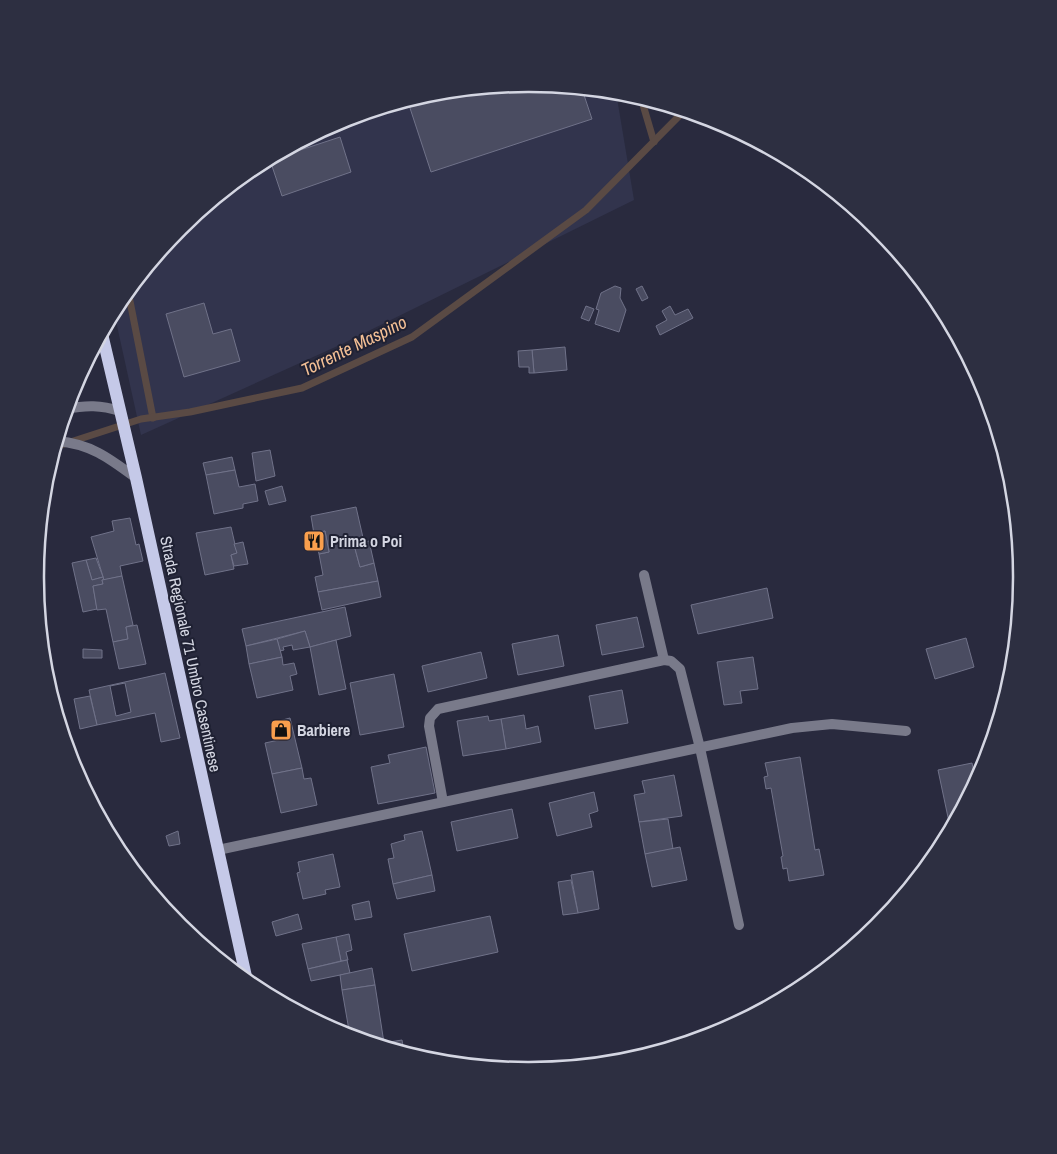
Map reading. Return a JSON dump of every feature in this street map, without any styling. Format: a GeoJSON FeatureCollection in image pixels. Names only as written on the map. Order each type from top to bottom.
{"type":"FeatureCollection","features":[{"type":"Feature","properties":{"kind":"main road","name":"Strada Regionale 71 Umbro Casentinese"},"geometry":{"type":"LineString","coordinates":[[104,344],[136,478],[245,970]]}},
{"type":"Feature","properties":{"kind":"street"},"geometry":{"type":"LineString","coordinates":[[74,407],[102,406],[120,411]]}},
{"type":"Feature","properties":{"kind":"street"},"geometry":{"type":"LineString","coordinates":[[63,442],[78,443],[105,454],[136,478]]}},
{"type":"Feature","properties":{"kind":"street"},"geometry":{"type":"LineString","coordinates":[[644,575],[664,660]]}},
{"type":"Feature","properties":{"kind":"street"},"geometry":{"type":"LineString","coordinates":[[443,802],[429,726],[430,718],[438,709],[664,660],[671,661],[680,669],[700,748],[739,925]]}},
{"type":"Feature","properties":{"kind":"street"},"geometry":{"type":"LineString","coordinates":[[218,850],[811,726],[832,724],[906,732]]}},
{"type":"Feature","properties":{"kind":"shaded area"},"geometry":{"type":"Polygon","coordinates":[[[497,93],[560,93],[617,101],[634,200],[342,344],[141,435],[116,323],[125,308],[164,257],[186,234],[233,192],[286,157],[314,142],[343,129],[403,109],[465,96],[497,93]]]}},
{"type":"Feature","properties":{"kind":"building"},"geometry":{"type":"Polygon","coordinates":[[[528,92],[584,95],[592,119],[431,172],[410,107],[465,96],[497,93],[528,92]]]}},
{"type":"Feature","properties":{"kind":"building"},"geometry":{"type":"Polygon","coordinates":[[[340,137],[351,172],[282,196],[272,166],[297,151],[340,137]]]}},
{"type":"Feature","properties":{"kind":"building"},"geometry":{"type":"Polygon","coordinates":[[[615,286],[621,288],[620,298],[626,310],[619,332],[595,324],[599,310],[596,309],[601,293],[615,286]]]}},
{"type":"Feature","properties":{"kind":"building"},"geometry":{"type":"Polygon","coordinates":[[[642,286],[648,298],[642,301],[636,289],[642,286]]]}},
{"type":"Feature","properties":{"kind":"building"},"geometry":{"type":"Polygon","coordinates":[[[204,303],[213,334],[231,329],[240,361],[184,377],[166,314],[204,303]]]}},
{"type":"Feature","properties":{"kind":"building"},"geometry":{"type":"Polygon","coordinates":[[[586,306],[594,309],[589,321],[581,318],[586,306]]]}},
{"type":"Feature","properties":{"kind":"building"},"geometry":{"type":"Polygon","coordinates":[[[670,306],[675,315],[688,309],[693,318],[660,335],[656,326],[667,320],[662,311],[670,306]]]}},
{"type":"Feature","properties":{"kind":"building"},"geometry":{"type":"Polygon","coordinates":[[[565,347],[567,370],[534,373],[532,350],[565,347]]]}},
{"type":"Feature","properties":{"kind":"building"},"geometry":{"type":"Polygon","coordinates":[[[532,350],[534,373],[529,373],[529,367],[519,367],[518,351],[532,350]]]}},
{"type":"Feature","properties":{"kind":"building"},"geometry":{"type":"Polygon","coordinates":[[[270,450],[275,476],[256,481],[252,453],[270,450]]]}},
{"type":"Feature","properties":{"kind":"building"},"geometry":{"type":"Polygon","coordinates":[[[232,457],[235,470],[206,475],[203,463],[232,457]]]}},
{"type":"Feature","properties":{"kind":"building"},"geometry":{"type":"Polygon","coordinates":[[[235,470],[239,487],[255,484],[258,501],[243,504],[243,508],[214,514],[206,475],[235,470]]]}},
{"type":"Feature","properties":{"kind":"building"},"geometry":{"type":"Polygon","coordinates":[[[282,486],[286,501],[269,505],[265,491],[282,486]]]}},
{"type":"Feature","properties":{"kind":"building"},"geometry":{"type":"Polygon","coordinates":[[[356,507],[364,542],[354,545],[360,567],[374,563],[378,581],[318,592],[315,577],[323,575],[319,554],[329,552],[325,531],[314,534],[311,516],[356,507]]]}},
{"type":"Feature","properties":{"kind":"building"},"geometry":{"type":"Polygon","coordinates":[[[130,518],[136,545],[139,544],[143,561],[120,566],[122,576],[104,580],[91,537],[114,531],[112,521],[130,518]]]}},
{"type":"Feature","properties":{"kind":"building"},"geometry":{"type":"Polygon","coordinates":[[[231,527],[237,553],[231,555],[234,569],[205,575],[196,533],[231,527]]]}},
{"type":"Feature","properties":{"kind":"building"},"geometry":{"type":"Polygon","coordinates":[[[325,531],[329,552],[319,554],[314,534],[325,531]]]}},
{"type":"Feature","properties":{"kind":"building"},"geometry":{"type":"Polygon","coordinates":[[[369,541],[374,563],[360,567],[354,545],[369,541]]]}},
{"type":"Feature","properties":{"kind":"building"},"geometry":{"type":"Polygon","coordinates":[[[243,542],[248,564],[234,566],[231,555],[237,553],[234,544],[243,542]]]}},
{"type":"Feature","properties":{"kind":"building"},"geometry":{"type":"Polygon","coordinates":[[[96,558],[103,577],[92,580],[86,560],[96,558]]]}},
{"type":"Feature","properties":{"kind":"building"},"geometry":{"type":"Polygon","coordinates":[[[86,560],[92,580],[103,577],[104,580],[102,580],[103,584],[93,586],[97,609],[83,612],[72,563],[86,560]]]}},
{"type":"Feature","properties":{"kind":"building"},"geometry":{"type":"Polygon","coordinates":[[[122,576],[133,625],[126,627],[128,639],[113,642],[106,609],[97,610],[93,586],[103,584],[102,580],[122,576]]]}},
{"type":"Feature","properties":{"kind":"building"},"geometry":{"type":"Polygon","coordinates":[[[378,581],[381,597],[322,610],[318,592],[378,581]]]}},
{"type":"Feature","properties":{"kind":"building"},"geometry":{"type":"Polygon","coordinates":[[[767,588],[773,618],[698,634],[691,605],[767,588]]]}},
{"type":"Feature","properties":{"kind":"building"},"geometry":{"type":"Polygon","coordinates":[[[345,607],[351,636],[310,647],[305,631],[246,646],[242,629],[345,607]]]}},
{"type":"Feature","properties":{"kind":"building"},"geometry":{"type":"Polygon","coordinates":[[[637,617],[644,647],[602,655],[596,625],[637,617]]]}},
{"type":"Feature","properties":{"kind":"building"},"geometry":{"type":"Polygon","coordinates":[[[137,625],[146,664],[119,669],[113,642],[128,639],[126,627],[137,625]]]}},
{"type":"Feature","properties":{"kind":"building"},"geometry":{"type":"Polygon","coordinates":[[[305,631],[310,647],[293,650],[292,645],[283,647],[284,650],[280,651],[277,639],[305,631]]]}},
{"type":"Feature","properties":{"kind":"building"},"geometry":{"type":"Polygon","coordinates":[[[558,635],[564,666],[518,675],[512,644],[558,635]]]}},
{"type":"Feature","properties":{"kind":"building"},"geometry":{"type":"Polygon","coordinates":[[[966,638],[974,667],[935,679],[926,649],[966,638]]]}},
{"type":"Feature","properties":{"kind":"building"},"geometry":{"type":"Polygon","coordinates":[[[277,639],[282,657],[249,664],[246,646],[277,639]]]}},
{"type":"Feature","properties":{"kind":"building"},"geometry":{"type":"Polygon","coordinates":[[[336,640],[346,689],[319,695],[310,647],[336,640]]]}},
{"type":"Feature","properties":{"kind":"building"},"geometry":{"type":"Polygon","coordinates":[[[83,649],[102,650],[102,658],[83,658],[83,649]]]}},
{"type":"Feature","properties":{"kind":"building"},"geometry":{"type":"Polygon","coordinates":[[[481,652],[487,678],[428,692],[422,666],[481,652]]]}},
{"type":"Feature","properties":{"kind":"building"},"geometry":{"type":"Polygon","coordinates":[[[282,657],[283,665],[294,663],[297,674],[290,676],[293,690],[257,698],[249,664],[282,657]]]}},
{"type":"Feature","properties":{"kind":"building"},"geometry":{"type":"Polygon","coordinates":[[[753,657],[758,689],[740,691],[742,703],[724,705],[717,662],[753,657]]]}},
{"type":"Feature","properties":{"kind":"building"},"geometry":{"type":"Polygon","coordinates":[[[165,673],[180,738],[161,742],[155,713],[97,725],[89,690],[165,673]],[[125,683],[110,686],[116,716],[131,712],[125,683]]]}},
{"type":"Feature","properties":{"kind":"building"},"geometry":{"type":"Polygon","coordinates":[[[394,674],[404,727],[360,735],[350,683],[394,674]]]}},
{"type":"Feature","properties":{"kind":"building"},"geometry":{"type":"Polygon","coordinates":[[[622,690],[628,723],[595,729],[589,696],[622,690]]]}},
{"type":"Feature","properties":{"kind":"building"},"geometry":{"type":"Polygon","coordinates":[[[90,696],[97,725],[80,729],[74,699],[90,696]]]}},
{"type":"Feature","properties":{"kind":"building"},"geometry":{"type":"Polygon","coordinates":[[[524,715],[526,729],[538,726],[541,742],[506,749],[501,719],[524,715]]]}},
{"type":"Feature","properties":{"kind":"building"},"geometry":{"type":"Polygon","coordinates":[[[488,716],[489,721],[501,719],[506,749],[463,756],[457,721],[488,716]]]}},
{"type":"Feature","properties":{"kind":"building"},"geometry":{"type":"Polygon","coordinates":[[[290,718],[302,768],[272,774],[265,743],[279,740],[275,722],[290,718]]]}},
{"type":"Feature","properties":{"kind":"building"},"geometry":{"type":"Polygon","coordinates":[[[426,747],[435,793],[378,804],[371,767],[390,763],[388,755],[426,747]]]}},
{"type":"Feature","properties":{"kind":"building"},"geometry":{"type":"Polygon","coordinates":[[[800,757],[815,850],[819,849],[824,875],[789,881],[787,868],[783,869],[781,857],[783,856],[771,788],[766,789],[764,777],[768,776],[765,763],[800,757]]]}},
{"type":"Feature","properties":{"kind":"building"},"geometry":{"type":"Polygon","coordinates":[[[972,763],[973,769],[948,819],[938,770],[972,763]]]}},
{"type":"Feature","properties":{"kind":"building"},"geometry":{"type":"Polygon","coordinates":[[[302,768],[304,779],[311,778],[317,805],[281,813],[272,774],[302,768]]]}},
{"type":"Feature","properties":{"kind":"building"},"geometry":{"type":"Polygon","coordinates":[[[674,775],[682,816],[639,822],[634,795],[645,793],[642,781],[674,775]]]}},
{"type":"Feature","properties":{"kind":"building"},"geometry":{"type":"Polygon","coordinates":[[[594,792],[598,811],[589,814],[592,827],[557,836],[549,803],[594,792]]]}},
{"type":"Feature","properties":{"kind":"building"},"geometry":{"type":"Polygon","coordinates":[[[512,809],[518,838],[457,851],[451,822],[512,809]]]}},
{"type":"Feature","properties":{"kind":"building"},"geometry":{"type":"Polygon","coordinates":[[[668,819],[673,849],[645,854],[639,822],[668,819]]]}},
{"type":"Feature","properties":{"kind":"building"},"geometry":{"type":"Polygon","coordinates":[[[178,831],[180,844],[169,846],[166,836],[178,831]]]}},
{"type":"Feature","properties":{"kind":"building"},"geometry":{"type":"Polygon","coordinates":[[[422,831],[432,875],[393,884],[388,859],[394,858],[391,844],[405,840],[404,835],[422,831]]]}},
{"type":"Feature","properties":{"kind":"building"},"geometry":{"type":"Polygon","coordinates":[[[680,847],[687,880],[652,887],[645,854],[680,847]]]}},
{"type":"Feature","properties":{"kind":"building"},"geometry":{"type":"Polygon","coordinates":[[[333,854],[340,887],[325,890],[326,894],[303,899],[297,873],[300,872],[298,862],[333,854]]]}},
{"type":"Feature","properties":{"kind":"building"},"geometry":{"type":"Polygon","coordinates":[[[593,871],[599,909],[578,913],[571,875],[593,871]]]}},
{"type":"Feature","properties":{"kind":"building"},"geometry":{"type":"Polygon","coordinates":[[[432,875],[435,891],[397,899],[393,884],[432,875]]]}},
{"type":"Feature","properties":{"kind":"building"},"geometry":{"type":"Polygon","coordinates":[[[571,880],[578,913],[563,915],[558,882],[571,880]]]}},
{"type":"Feature","properties":{"kind":"building"},"geometry":{"type":"Polygon","coordinates":[[[369,901],[372,917],[355,920],[352,905],[369,901]]]}},
{"type":"Feature","properties":{"kind":"building"},"geometry":{"type":"Polygon","coordinates":[[[298,914],[302,929],[276,936],[272,922],[298,914]]]}},
{"type":"Feature","properties":{"kind":"building"},"geometry":{"type":"Polygon","coordinates":[[[490,916],[498,952],[412,971],[404,934],[490,916]]]}},
{"type":"Feature","properties":{"kind":"building"},"geometry":{"type":"Polygon","coordinates":[[[349,934],[352,950],[346,952],[348,960],[341,961],[336,937],[349,934]]]}},
{"type":"Feature","properties":{"kind":"building"},"geometry":{"type":"Polygon","coordinates":[[[336,937],[341,961],[308,969],[302,944],[336,937]]]}},
{"type":"Feature","properties":{"kind":"building"},"geometry":{"type":"Polygon","coordinates":[[[347,960],[350,973],[311,981],[308,969],[347,960]]]}},
{"type":"Feature","properties":{"kind":"building"},"geometry":{"type":"Polygon","coordinates":[[[372,968],[375,985],[342,990],[340,975],[372,968]]]}},
{"type":"Feature","properties":{"kind":"building"},"geometry":{"type":"Polygon","coordinates":[[[375,985],[383,1039],[348,1027],[342,990],[375,985]]]}},
{"type":"Feature","properties":{"kind":"building"},"geometry":{"type":"Polygon","coordinates":[[[402,1040],[403,1045],[392,1042],[402,1040]]]}},
{"type":"Feature","properties":{"kind":"waterway"},"geometry":{"type":"LineString","coordinates":[[644,107],[654,142]]}},
{"type":"Feature","properties":{"kind":"waterway","name":"Torrente Maspino"},"geometry":{"type":"LineString","coordinates":[[62,445],[141,419],[190,412],[302,388],[412,337],[586,210],[679,116]]}},
{"type":"Feature","properties":{"kind":"waterway"},"geometry":{"type":"LineString","coordinates":[[130,301],[153,418]]}},
{"type":"Feature","properties":{"kind":"place","name":"Prima o Poi"},"geometry":{"type":"Point","coordinates":[314,541]}},
{"type":"Feature","properties":{"kind":"place","name":"Barbiere"},"geometry":{"type":"Point","coordinates":[281,730]}}]}
